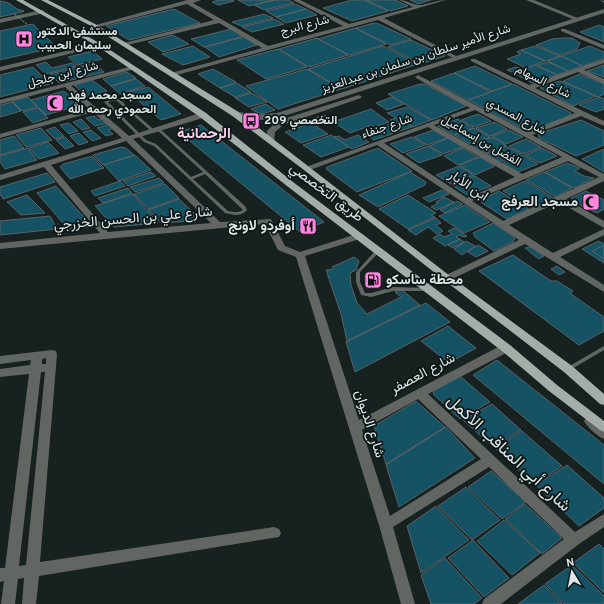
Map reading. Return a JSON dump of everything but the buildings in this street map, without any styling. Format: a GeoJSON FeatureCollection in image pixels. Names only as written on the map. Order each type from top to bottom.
{"type":"FeatureCollection","features":[{"type":"Feature","properties":{"kind":"main road","name":"طريق التخصصي"},"geometry":{"type":"LineString","coordinates":[[19,0],[99,45],[203,115],[290,184],[432,290],[506,348],[553,388],[604,427]]}},
{"type":"Feature","properties":{"kind":"main road","name":"طريق التخصصي"},"geometry":{"type":"LineString","coordinates":[[44,0],[95,26],[234,113],[307,168],[447,278],[568,369],[604,400]]}},
{"type":"Feature","properties":{"kind":"street"},"geometry":{"type":"LineString","coordinates":[[95,26],[198,0]]}},
{"type":"Feature","properties":{"kind":"street"},"geometry":{"type":"LineString","coordinates":[[296,0],[348,26]]}},
{"type":"Feature","properties":{"kind":"street"},"geometry":{"type":"LineString","coordinates":[[402,0],[418,7]]}},
{"type":"Feature","properties":{"kind":"street","name":"شارع البرج"},"geometry":{"type":"LineString","coordinates":[[173,74],[443,0]]}},
{"type":"Feature","properties":{"kind":"street"},"geometry":{"type":"LineString","coordinates":[[529,0],[577,19]]}},
{"type":"Feature","properties":{"kind":"street"},"geometry":{"type":"LineString","coordinates":[[187,2],[267,48]]}},
{"type":"Feature","properties":{"kind":"street","name":"شارع الأمير سلطان بن سلمان بن عبدالعزيز"},"geometry":{"type":"LineString","coordinates":[[234,113],[246,117],[258,118],[278,115],[604,11]]}},
{"type":"Feature","properties":{"kind":"street"},"geometry":{"type":"LineString","coordinates":[[0,21],[42,12]]}},
{"type":"Feature","properties":{"kind":"street","name":"شارع الأمير سلطان بن سلمان بن عبدالعزيز"},"geometry":{"type":"LineString","coordinates":[[271,141],[271,131],[280,123],[287,120],[604,17]]}},
{"type":"Feature","properties":{"kind":"street"},"geometry":{"type":"LineString","coordinates":[[379,18],[457,58]]}},
{"type":"Feature","properties":{"kind":"street"},"geometry":{"type":"LineString","coordinates":[[123,44],[218,20]]}},
{"type":"Feature","properties":{"kind":"street"},"geometry":{"type":"LineString","coordinates":[[563,30],[604,47]]}},
{"type":"Feature","properties":{"kind":"street"},"geometry":{"type":"LineString","coordinates":[[0,68],[99,45]]}},
{"type":"Feature","properties":{"kind":"street","name":"شارع السهام"},"geometry":{"type":"LineString","coordinates":[[473,60],[604,124]]}},
{"type":"Feature","properties":{"kind":"street"},"geometry":{"type":"LineString","coordinates":[[530,87],[604,60]]}},
{"type":"Feature","properties":{"kind":"street","name":"شارع ابن جلجل"},"geometry":{"type":"LineString","coordinates":[[0,102],[132,68]]}},
{"type":"Feature","properties":{"kind":"street"},"geometry":{"type":"LineString","coordinates":[[578,70],[604,82]]}},
{"type":"Feature","properties":{"kind":"street","name":"شارع المسدي"},"geometry":{"type":"LineString","coordinates":[[418,77],[604,178]]}},
{"type":"Feature","properties":{"kind":"street"},"geometry":{"type":"LineString","coordinates":[[66,85],[127,138],[220,226]]}},
{"type":"Feature","properties":{"kind":"street","name":"شارع جنفاء"},"geometry":{"type":"LineString","coordinates":[[307,168],[475,108]]}},
{"type":"Feature","properties":{"kind":"street"},"geometry":{"type":"LineString","coordinates":[[0,136],[95,109]]}},
{"type":"Feature","properties":{"kind":"street"},"geometry":{"type":"LineString","coordinates":[[527,135],[582,114]]}},
{"type":"Feature","properties":{"kind":"street"},"geometry":{"type":"LineString","coordinates":[[0,178],[203,115]]}},
{"type":"Feature","properties":{"kind":"street"},"geometry":{"type":"LineString","coordinates":[[278,115],[271,119],[277,122],[287,120]]}},
{"type":"Feature","properties":{"kind":"street","name":"الفضل بن إسماعيل"},"geometry":{"type":"LineString","coordinates":[[429,125],[522,178]]}},
{"type":"Feature","properties":{"kind":"street","name":"ابن الأبار"},"geometry":{"type":"LineString","coordinates":[[379,143],[502,225],[552,257],[602,286]]}},
{"type":"Feature","properties":{"kind":"street"},"geometry":{"type":"LineString","coordinates":[[466,201],[567,158]]}},
{"type":"Feature","properties":{"kind":"street"},"geometry":{"type":"LineString","coordinates":[[46,164],[106,235]]}},
{"type":"Feature","properties":{"kind":"street"},"geometry":{"type":"LineString","coordinates":[[502,225],[604,178]]}},
{"type":"Feature","properties":{"kind":"street"},"geometry":{"type":"LineString","coordinates":[[560,199],[604,225]]}},
{"type":"Feature","properties":{"kind":"street","name":"شارع علي بن الحسن الخزرجي"},"geometry":{"type":"LineString","coordinates":[[0,246],[268,221],[281,248],[300,255]]}},
{"type":"Feature","properties":{"kind":"street"},"geometry":{"type":"LineString","coordinates":[[552,257],[604,232]]}},
{"type":"Feature","properties":{"kind":"street"},"geometry":{"type":"LineString","coordinates":[[300,255],[360,236]]}},
{"type":"Feature","properties":{"kind":"street"},"geometry":{"type":"LineString","coordinates":[[447,278],[526,240]]}},
{"type":"Feature","properties":{"kind":"street","name":"شارع الديوان"},"geometry":{"type":"LineString","coordinates":[[300,255],[386,525],[408,604]]}},
{"type":"Feature","properties":{"kind":"street","name":"شارع العصفر"},"geometry":{"type":"LineString","coordinates":[[354,428],[506,348]]}},
{"type":"Feature","properties":{"kind":"street"},"geometry":{"type":"LineString","coordinates":[[0,360],[52,354],[29,604]]}},
{"type":"Feature","properties":{"kind":"street"},"geometry":{"type":"LineString","coordinates":[[8,604],[6,574],[37,356]]}},
{"type":"Feature","properties":{"kind":"street"},"geometry":{"type":"LineString","coordinates":[[0,373],[51,368]]}},
{"type":"Feature","properties":{"kind":"street"},"geometry":{"type":"LineString","coordinates":[[553,388],[604,434]]}},
{"type":"Feature","properties":{"kind":"street","name":"شارع أبي المناقب الأكمل"},"geometry":{"type":"LineString","coordinates":[[419,393],[574,540]]}},
{"type":"Feature","properties":{"kind":"street"},"geometry":{"type":"LineString","coordinates":[[386,525],[490,460]]}},
{"type":"Feature","properties":{"kind":"street"},"geometry":{"type":"LineString","coordinates":[[488,604],[574,540],[604,520]]}},
{"type":"Feature","properties":{"kind":"street"},"geometry":{"type":"LineString","coordinates":[[6,574],[274,533]]}},
{"type":"Feature","properties":{"kind":"lane"},"geometry":{"type":"LineString","coordinates":[[118,100],[155,129],[245,210],[236,214],[227,212],[155,146],[145,141],[138,135],[106,102],[118,100]]}},
{"type":"Feature","properties":{"kind":"lane"},"geometry":{"type":"LineString","coordinates":[[191,178],[205,173]]}},
{"type":"Feature","properties":{"kind":"lane"},"geometry":{"type":"LineString","coordinates":[[379,250],[358,272],[358,282],[363,294],[371,295],[393,289],[432,290]]}},
{"type":"Feature","properties":{"kind":"lane"},"geometry":{"type":"LineString","coordinates":[[568,369],[604,348]]}},
{"type":"Feature","properties":{"kind":"path"},"geometry":{"type":"LineString","coordinates":[[14,14],[28,25]]}},
{"type":"Feature","properties":{"kind":"place","name":"مستشفى الدكتور سليمان الحبيب"},"geometry":{"type":"Point","coordinates":[24,39]}},
{"type":"Feature","properties":{"kind":"place","name":"مسجد محمد فهد الحمودي رحمه الله"},"geometry":{"type":"Point","coordinates":[55,103]}},
{"type":"Feature","properties":{"kind":"place","name":"التخصصي 209"},"geometry":{"type":"Point","coordinates":[251,121]}},
{"type":"Feature","properties":{"kind":"place","name":"مسجد العرفج"},"geometry":{"type":"Point","coordinates":[591,202]}},
{"type":"Feature","properties":{"kind":"place","name":"أوفردو لاونج"},"geometry":{"type":"Point","coordinates":[308,226]}},
{"type":"Feature","properties":{"kind":"place","name":"محطة ساسكو"},"geometry":{"type":"Point","coordinates":[373,280]}},
{"type":"Feature","properties":{"kind":"district","name":"الرحمانية"},"geometry":{"type":"Point","coordinates":[204,134]}}]}
